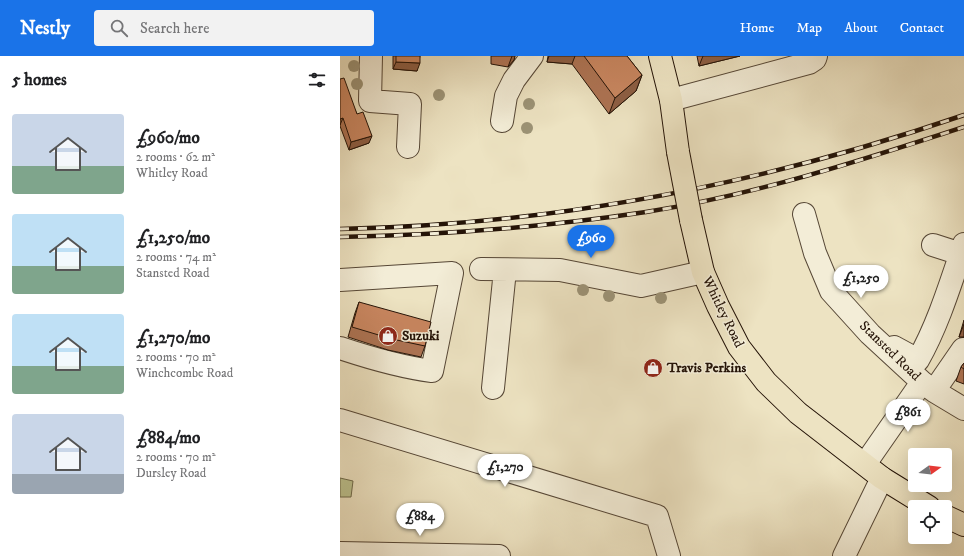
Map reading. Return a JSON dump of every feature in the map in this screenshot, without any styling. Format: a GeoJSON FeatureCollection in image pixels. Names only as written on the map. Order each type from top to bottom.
{"type":"FeatureCollection","features":[{"type":"Feature","properties":{"kind":"main road","name":"Whitley Road"},"geometry":{"type":"LineString","coordinates":[[660,56],[671,100],[678,152],[703,272],[739,347],[766,382],[798,413],[882,478],[918,500]]}},
{"type":"Feature","properties":{"kind":"main road"},"geometry":{"type":"LineString","coordinates":[[952,519],[964,525]]}},
{"type":"Feature","properties":{"kind":"street"},"geometry":{"type":"LineString","coordinates":[[371,56],[370,101],[410,104],[408,147]]}},
{"type":"Feature","properties":{"kind":"street"},"geometry":{"type":"LineString","coordinates":[[502,121],[506,96],[514,80],[532,56]]}},
{"type":"Feature","properties":{"kind":"street"},"geometry":{"type":"LineString","coordinates":[[671,100],[809,63],[815,59],[816,56]]}},
{"type":"Feature","properties":{"kind":"street","name":"Stansted Road"},"geometry":{"type":"LineString","coordinates":[[804,214],[815,253],[831,291],[870,334],[928,386],[964,409]]}},
{"type":"Feature","properties":{"kind":"street"},"geometry":{"type":"LineString","coordinates":[[870,334],[918,360],[925,348],[946,297],[962,249],[933,245]]}},
{"type":"Feature","properties":{"kind":"street"},"geometry":{"type":"LineString","coordinates":[[481,270],[560,270],[642,286],[703,272]]}},
{"type":"Feature","properties":{"kind":"street"},"geometry":{"type":"LineString","coordinates":[[493,388],[505,270]]}},
{"type":"Feature","properties":{"kind":"street"},"geometry":{"type":"LineString","coordinates":[[340,280],[452,273],[432,371],[407,368],[369,358],[340,348]]}},
{"type":"Feature","properties":{"kind":"street"},"geometry":{"type":"LineString","coordinates":[[865,464],[928,386],[963,349]]}},
{"type":"Feature","properties":{"kind":"street"},"geometry":{"type":"LineString","coordinates":[[340,420],[657,516],[669,556]]}},
{"type":"Feature","properties":{"kind":"street"},"geometry":{"type":"LineString","coordinates":[[844,556],[882,478]]}},
{"type":"Feature","properties":{"kind":"street"},"geometry":{"type":"LineString","coordinates":[[340,553],[500,556]]}},
{"type":"Feature","properties":{"kind":"green space"},"geometry":{"type":"Polygon","coordinates":[[[340,478],[353,481],[351,497],[340,497],[340,478]]]}},
{"type":"Feature","properties":{"kind":"building"},"geometry":{"type":"Polygon","coordinates":[[[396,56],[420,56],[420,63],[396,62],[396,56]]]}},
{"type":"Feature","properties":{"kind":"building"},"geometry":{"type":"Polygon","coordinates":[[[584,56],[627,56],[642,75],[615,98],[584,56]]]}},
{"type":"Feature","properties":{"kind":"building"},"geometry":{"type":"Polygon","coordinates":[[[344,78],[357,114],[363,112],[372,136],[351,142],[343,118],[340,119],[340,79],[344,78]]]}},
{"type":"Feature","properties":{"kind":"building"},"geometry":{"type":"Polygon","coordinates":[[[359,302],[431,322],[425,346],[392,339],[352,327],[359,302]]]}},
{"type":"Feature","properties":{"kind":"railway"},"geometry":{"type":"LineString","coordinates":[[340,229],[419,226],[499,219],[578,209],[656,196],[734,180],[812,161],[888,140],[964,115]]}},
{"type":"Feature","properties":{"kind":"railway"},"geometry":{"type":"LineString","coordinates":[[340,237],[417,234],[532,226],[646,212],[686,205],[767,187],[964,127]]}},
{"type":"Feature","properties":{"kind":"place","name":"Suzuki"},"geometry":{"type":"Point","coordinates":[388,336]}},
{"type":"Feature","properties":{"kind":"place","name":"Travis Perkins"},"geometry":{"type":"Point","coordinates":[653,368]}}]}
